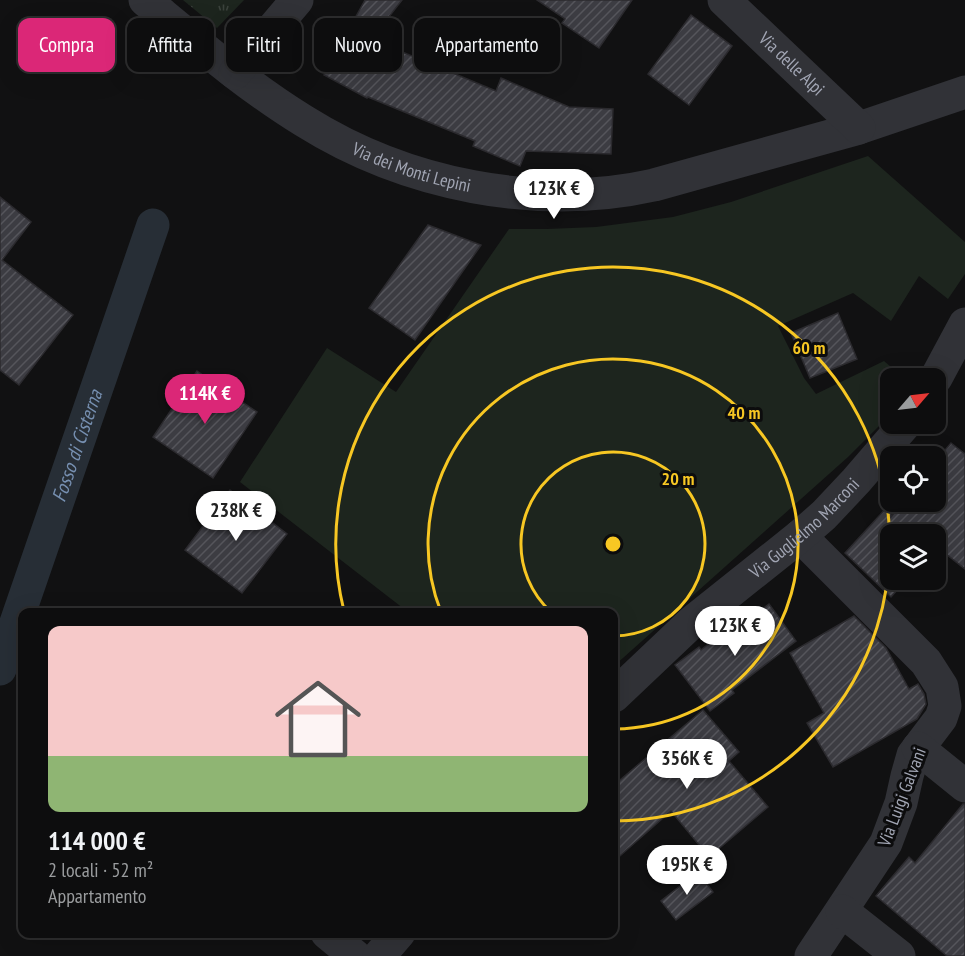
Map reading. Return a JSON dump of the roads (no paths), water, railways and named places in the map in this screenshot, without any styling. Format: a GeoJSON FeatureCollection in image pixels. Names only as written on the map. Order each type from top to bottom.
{"type":"FeatureCollection","features":[{"type":"Feature","properties":{"kind":"street","name":"Via dei Monti Lepini"},"geometry":{"type":"LineString","coordinates":[[145,0],[236,74],[305,122],[365,154],[423,174],[479,187],[525,193],[583,195],[629,190],[859,128],[965,92]]}},
{"type":"Feature","properties":{"kind":"street"},"geometry":{"type":"LineString","coordinates":[[236,74],[297,0]]}},
{"type":"Feature","properties":{"kind":"street","name":"Via delle Alpi"},"geometry":{"type":"LineString","coordinates":[[724,0],[859,128]]}},
{"type":"Feature","properties":{"kind":"street"},"geometry":{"type":"LineString","coordinates":[[941,368],[965,324]]}},
{"type":"Feature","properties":{"kind":"street","name":"Via Guglielmo Marconi"},"geometry":{"type":"LineString","coordinates":[[618,692],[692,623],[800,536],[856,481],[897,434]]}},
{"type":"Feature","properties":{"kind":"street","name":"Via Luigi Galvani"},"geometry":{"type":"LineString","coordinates":[[800,536],[926,662],[942,687],[945,706],[941,718],[918,748],[910,765],[901,803],[879,856],[811,956]]}},
{"type":"Feature","properties":{"kind":"street"},"geometry":{"type":"LineString","coordinates":[[918,748],[965,786]]}},
{"type":"Feature","properties":{"kind":"street"},"geometry":{"type":"LineString","coordinates":[[842,911],[899,956]]}},
{"type":"Feature","properties":{"kind":"street"},"geometry":{"type":"LineString","coordinates":[[333,938],[355,956]]}},
{"type":"Feature","properties":{"kind":"street"},"geometry":{"type":"LineString","coordinates":[[379,956],[395,938]]}},
{"type":"Feature","properties":{"kind":"waterway","name":"Fosso di Cisterna"},"geometry":{"type":"LineString","coordinates":[[21,608],[153,225]]}},
{"type":"Feature","properties":{"kind":"waterway","name":"Fosso di Cisterna"},"geometry":{"type":"LineString","coordinates":[[0,669],[18,617]]}}]}
